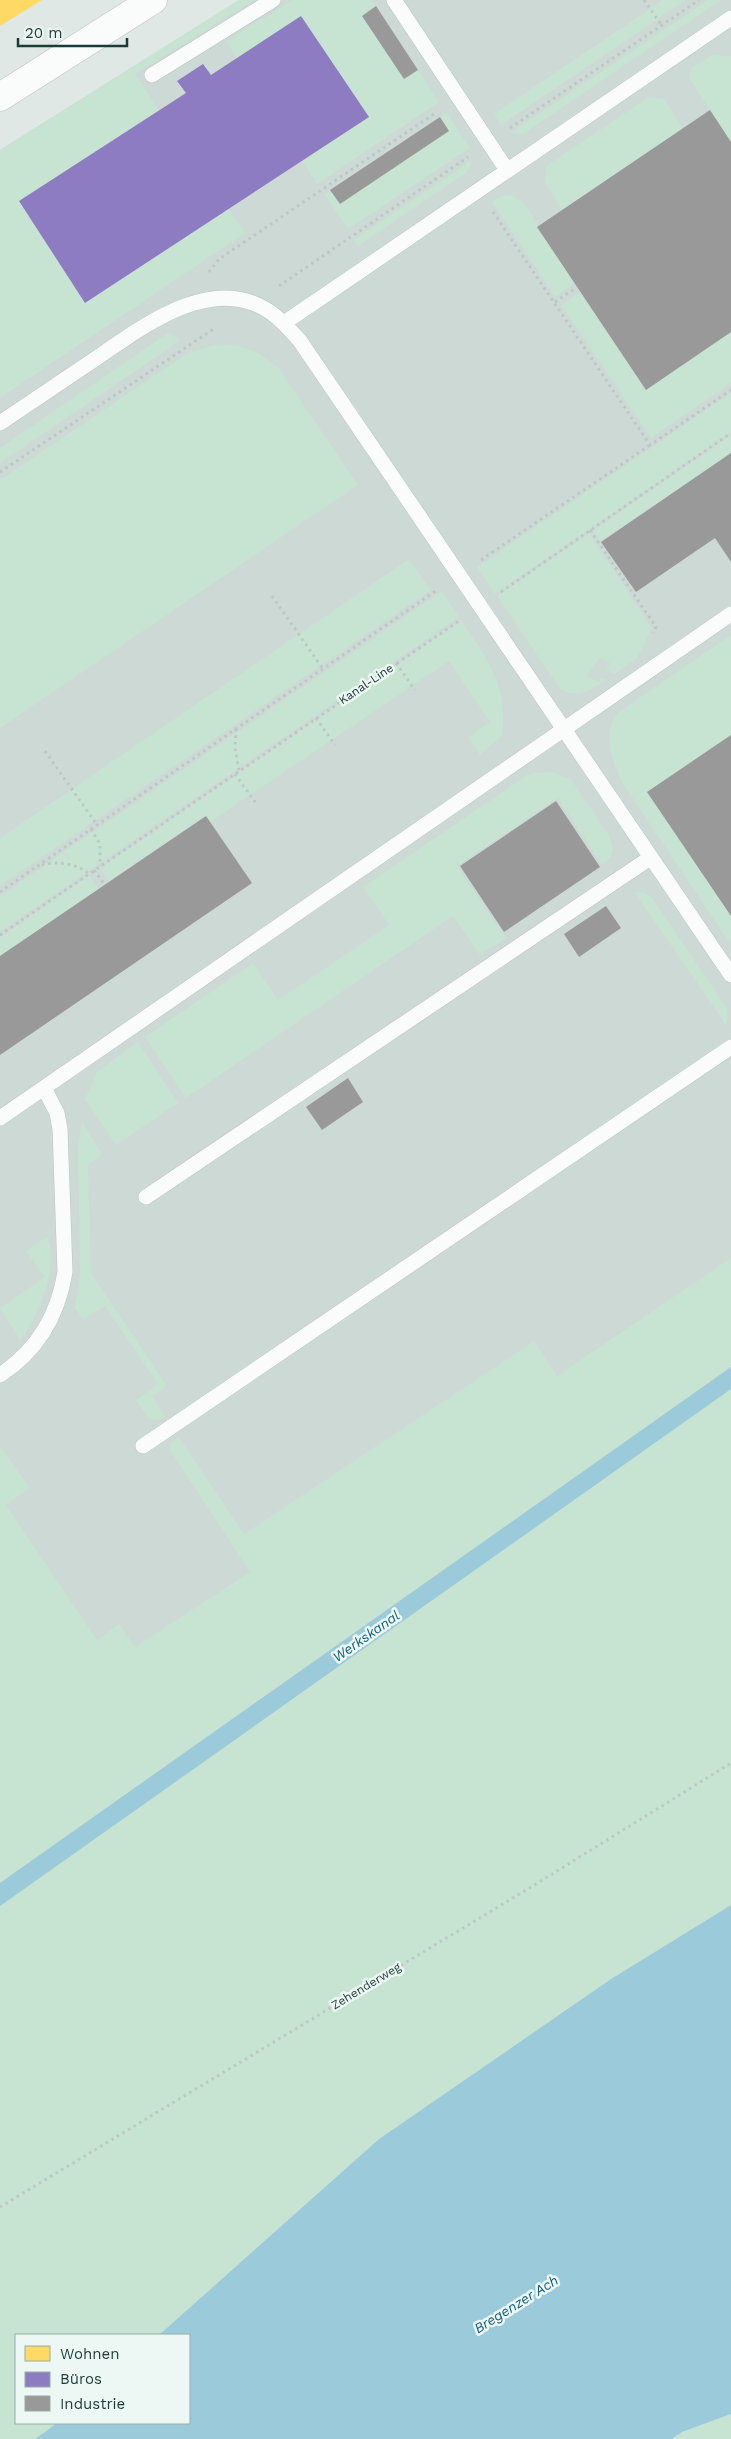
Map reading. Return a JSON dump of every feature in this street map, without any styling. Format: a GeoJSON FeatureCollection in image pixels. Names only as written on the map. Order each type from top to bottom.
{"type":"FeatureCollection","features":[{"type":"Feature","properties":{"kind":"street"},"geometry":{"type":"LineString","coordinates":[[0,97],[153,0]]}},
{"type":"Feature","properties":{"kind":"lane"},"geometry":{"type":"LineString","coordinates":[[152,75],[273,0]]}},
{"type":"Feature","properties":{"kind":"lane"},"geometry":{"type":"LineString","coordinates":[[394,0],[507,170]]}},
{"type":"Feature","properties":{"kind":"lane"},"geometry":{"type":"LineString","coordinates":[[284,323],[731,18]]}},
{"type":"Feature","properties":{"kind":"lane"},"geometry":{"type":"LineString","coordinates":[[0,423],[147,323],[177,308],[201,301],[225,299],[252,304],[266,309],[284,323],[300,341],[479,607],[731,975]]}},
{"type":"Feature","properties":{"kind":"lane"},"geometry":{"type":"LineString","coordinates":[[0,1118],[731,614]]}},
{"type":"Feature","properties":{"kind":"lane"},"geometry":{"type":"LineString","coordinates":[[146,1197],[650,858]]}},
{"type":"Feature","properties":{"kind":"lane"},"geometry":{"type":"LineString","coordinates":[[144,1446],[731,1047]]}},
{"type":"Feature","properties":{"kind":"lane"},"geometry":{"type":"LineString","coordinates":[[0,1375],[22,1359],[40,1340],[53,1318],[62,1293],[65,1272],[60,1129],[57,1113],[44,1088]]}},
{"type":"Feature","properties":{"kind":"path"},"geometry":{"type":"LineString","coordinates":[[644,0],[680,53]]}},
{"type":"Feature","properties":{"kind":"path"},"geometry":{"type":"LineString","coordinates":[[0,472],[252,304],[699,0]]}},
{"type":"Feature","properties":{"kind":"path"},"geometry":{"type":"LineString","coordinates":[[201,301],[209,272],[220,259],[458,98]]}},
{"type":"Feature","properties":{"kind":"path"},"geometry":{"type":"LineString","coordinates":[[478,190],[650,445]]}},
{"type":"Feature","properties":{"kind":"path"},"geometry":{"type":"LineString","coordinates":[[555,302],[577,287]]}},
{"type":"Feature","properties":{"kind":"path"},"geometry":{"type":"LineString","coordinates":[[0,892],[731,390]]}},
{"type":"Feature","properties":{"kind":"path","name":"Kanal-Line"},"geometry":{"type":"LineString","coordinates":[[0,935],[731,433]]}},
{"type":"Feature","properties":{"kind":"path"},"geometry":{"type":"LineString","coordinates":[[590,530],[656,627],[652,636]]}},
{"type":"Feature","properties":{"kind":"path"},"geometry":{"type":"LineString","coordinates":[[272,596],[323,669]]}},
{"type":"Feature","properties":{"kind":"path"},"geometry":{"type":"LineString","coordinates":[[396,663],[415,690]]}},
{"type":"Feature","properties":{"kind":"path"},"geometry":{"type":"LineString","coordinates":[[316,718],[335,745]]}},
{"type":"Feature","properties":{"kind":"path"},"geometry":{"type":"LineString","coordinates":[[236,729],[235,748],[239,770]]}},
{"type":"Feature","properties":{"kind":"path"},"geometry":{"type":"LineString","coordinates":[[45,751],[97,825]]}},
{"type":"Feature","properties":{"kind":"path"},"geometry":{"type":"LineString","coordinates":[[235,774],[255,802]]}},
{"type":"Feature","properties":{"kind":"path"},"geometry":{"type":"LineString","coordinates":[[91,829],[100,844],[100,866]]}},
{"type":"Feature","properties":{"kind":"path"},"geometry":{"type":"LineString","coordinates":[[38,865],[52,863],[71,865],[88,874]]}},
{"type":"Feature","properties":{"kind":"path"},"geometry":{"type":"LineString","coordinates":[[94,870],[104,884]]}},
{"type":"Feature","properties":{"kind":"path","name":"Zehenderweg"},"geometry":{"type":"LineString","coordinates":[[0,2207],[541,1882],[731,1763]]}},
{"type":"Feature","properties":{"kind":"shaded area"},"geometry":{"type":"Polygon","coordinates":[[[239,0],[731,0],[731,1435],[0,1960],[0,150],[239,0]]]}},
{"type":"Feature","properties":{"kind":"green space"},"geometry":{"type":"Polygon","coordinates":[[[239,0],[254,0],[135,74],[159,110],[19,201],[228,209],[245,233],[0,398],[0,150],[239,0]]]}},
{"type":"Feature","properties":{"kind":"green space"},"geometry":{"type":"Polygon","coordinates":[[[293,0],[371,0],[376,6],[362,16],[404,78],[418,70],[439,102],[317,184],[302,161],[369,117],[302,17],[237,59],[226,41],[293,0]]]}},
{"type":"Feature","properties":{"kind":"green space"},"geometry":{"type":"Polygon","coordinates":[[[663,0],[686,0],[501,125],[494,114],[663,0]]]}},
{"type":"Feature","properties":{"kind":"green space"},"geometry":{"type":"Polygon","coordinates":[[[708,0],[721,0],[523,134],[510,133],[708,0]]]}},
{"type":"Feature","properties":{"kind":"green space"},"geometry":{"type":"Polygon","coordinates":[[[713,55],[731,56],[731,142],[689,78],[692,67],[713,55]]]}},
{"type":"Feature","properties":{"kind":"green space"},"geometry":{"type":"Polygon","coordinates":[[[649,97],[664,99],[683,128],[562,210],[544,181],[546,166],[649,97]]]}},
{"type":"Feature","properties":{"kind":"green space"},"geometry":{"type":"Polygon","coordinates":[[[446,112],[470,148],[348,229],[324,194],[449,131],[440,117],[446,112]]]}},
{"type":"Feature","properties":{"kind":"green space"},"geometry":{"type":"Polygon","coordinates":[[[472,160],[467,172],[358,246],[354,240],[472,160]]]}},
{"type":"Feature","properties":{"kind":"green space"},"geometry":{"type":"Polygon","coordinates":[[[503,195],[516,198],[525,205],[539,226],[537,228],[575,283],[555,297],[492,202],[503,195]]]}},
{"type":"Feature","properties":{"kind":"green space"},"geometry":{"type":"Polygon","coordinates":[[[580,292],[646,390],[731,332],[731,383],[651,438],[561,305],[580,292]]]}},
{"type":"Feature","properties":{"kind":"green space"},"geometry":{"type":"Polygon","coordinates":[[[168,333],[173,334],[179,339],[171,347],[0,463],[0,448],[168,333]]]}},
{"type":"Feature","properties":{"kind":"green space"},"geometry":{"type":"Polygon","coordinates":[[[219,344],[238,346],[255,351],[278,367],[358,485],[0,728],[0,480],[188,353],[219,344]]]}},
{"type":"Feature","properties":{"kind":"green space"},"geometry":{"type":"Polygon","coordinates":[[[731,393],[731,432],[495,594],[477,567],[731,393]]]}},
{"type":"Feature","properties":{"kind":"green space"},"geometry":{"type":"Polygon","coordinates":[[[731,435],[731,453],[600,542],[592,531],[731,435]]]}},
{"type":"Feature","properties":{"kind":"green space"},"geometry":{"type":"Polygon","coordinates":[[[589,533],[652,628],[637,658],[614,674],[606,670],[610,663],[599,658],[587,676],[599,682],[602,678],[606,680],[590,690],[572,694],[560,689],[497,596],[589,533]]]}},
{"type":"Feature","properties":{"kind":"green space"},"geometry":{"type":"Polygon","coordinates":[[[409,559],[431,590],[0,886],[0,838],[409,559]]]}},
{"type":"Feature","properties":{"kind":"green space"},"geometry":{"type":"Polygon","coordinates":[[[442,591],[459,617],[0,932],[0,896],[442,591]]]}},
{"type":"Feature","properties":{"kind":"green space"},"geometry":{"type":"Polygon","coordinates":[[[461,620],[494,673],[502,702],[502,735],[480,755],[468,737],[490,722],[449,661],[210,822],[205,816],[109,881],[100,868],[461,620]]]}},
{"type":"Feature","properties":{"kind":"green space"},"geometry":{"type":"Polygon","coordinates":[[[731,635],[731,735],[647,792],[731,916],[731,945],[623,784],[615,767],[609,738],[613,720],[619,712],[731,635]]]}},
{"type":"Feature","properties":{"kind":"green space"},"geometry":{"type":"Polygon","coordinates":[[[551,772],[571,779],[609,835],[613,849],[611,857],[602,864],[558,798],[457,866],[506,938],[480,955],[453,916],[186,1098],[145,1037],[253,963],[278,1000],[389,925],[363,887],[526,776],[533,773],[551,772]]]}},
{"type":"Feature","properties":{"kind":"green space"},"geometry":{"type":"Polygon","coordinates":[[[89,875],[99,889],[0,956],[0,937],[89,875]]]}},
{"type":"Feature","properties":{"kind":"green space"},"geometry":{"type":"Polygon","coordinates":[[[644,892],[652,898],[727,1008],[728,1018],[726,1025],[635,893],[644,892]]]}},
{"type":"Feature","properties":{"kind":"green space"},"geometry":{"type":"Polygon","coordinates":[[[138,1042],[178,1103],[116,1145],[85,1099],[97,1072],[138,1042]]]}},
{"type":"Feature","properties":{"kind":"green space"},"geometry":{"type":"Polygon","coordinates":[[[82,1122],[102,1154],[88,1165],[91,1273],[167,1386],[152,1396],[165,1417],[156,1420],[149,1419],[136,1400],[158,1384],[105,1306],[83,1319],[75,1308],[80,1274],[78,1144],[82,1122]]]}},
{"type":"Feature","properties":{"kind":"green space"},"geometry":{"type":"Polygon","coordinates":[[[47,1237],[51,1262],[49,1276],[34,1319],[20,1340],[0,1308],[45,1277],[26,1251],[47,1237]]]}},
{"type":"Feature","properties":{"kind":"green space"},"geometry":{"type":"Polygon","coordinates":[[[731,1258],[731,1367],[0,1883],[0,1446],[30,1488],[6,1505],[97,1640],[119,1624],[135,1647],[250,1572],[170,1450],[171,1443],[179,1437],[244,1534],[534,1341],[557,1376],[731,1258]]]}},
{"type":"Feature","properties":{"kind":"green space"},"geometry":{"type":"Polygon","coordinates":[[[731,1389],[731,1905],[611,1979],[379,2139],[160,2334],[15,2334],[15,2424],[56,2424],[35,2439],[0,2439],[0,1906],[731,1389]]]}},
{"type":"Feature","properties":{"kind":"green space"},"geometry":{"type":"Polygon","coordinates":[[[731,2414],[731,2439],[672,2439],[682,2432],[731,2414]]]}},
{"type":"Feature","properties":{"kind":"water","name":"Werkskanal"},"geometry":{"type":"Polygon","coordinates":[[[731,1367],[731,1389],[0,1906],[0,1883],[731,1367]]]}},
{"type":"Feature","properties":{"kind":"water","name":"Bregenzer Ach"},"geometry":{"type":"Polygon","coordinates":[[[731,1905],[731,2414],[682,2432],[672,2439],[35,2439],[56,2424],[190,2424],[190,2334],[160,2334],[379,2139],[611,1979],[731,1905]]]}},
{"type":"Feature","properties":{"kind":"building: Wohnen"},"geometry":{"type":"Polygon","coordinates":[[[0,0],[42,0],[0,26],[0,0]]]}},
{"type":"Feature","properties":{"kind":"building: Büros"},"geometry":{"type":"Polygon","coordinates":[[[301,16],[369,117],[85,303],[19,201],[186,93],[177,81],[203,64],[211,75],[301,16]]]}},
{"type":"Feature","properties":{"kind":"building: Industrie"},"geometry":{"type":"Polygon","coordinates":[[[376,6],[418,70],[404,79],[362,16],[376,6]]]}},
{"type":"Feature","properties":{"kind":"building: Industrie"},"geometry":{"type":"Polygon","coordinates":[[[710,110],[731,142],[731,332],[646,390],[537,227],[710,110]]]}},
{"type":"Feature","properties":{"kind":"building: Industrie"},"geometry":{"type":"Polygon","coordinates":[[[440,117],[449,131],[340,204],[330,190],[440,117]]]}},
{"type":"Feature","properties":{"kind":"building: Industrie"},"geometry":{"type":"Polygon","coordinates":[[[731,453],[731,562],[715,538],[636,592],[601,542],[731,453]]]}},
{"type":"Feature","properties":{"kind":"building: Industrie"},"geometry":{"type":"Polygon","coordinates":[[[731,735],[731,916],[647,792],[731,735]]]}},
{"type":"Feature","properties":{"kind":"building: Industrie"},"geometry":{"type":"Polygon","coordinates":[[[556,801],[600,867],[504,932],[460,866],[556,801]]]}},
{"type":"Feature","properties":{"kind":"building: Industrie"},"geometry":{"type":"Polygon","coordinates":[[[206,816],[252,883],[0,1055],[0,956],[206,816]]]}},
{"type":"Feature","properties":{"kind":"building: Industrie"},"geometry":{"type":"Polygon","coordinates":[[[606,906],[621,928],[579,957],[564,934],[606,906]]]}},
{"type":"Feature","properties":{"kind":"building: Industrie"},"geometry":{"type":"Polygon","coordinates":[[[348,1078],[363,1102],[322,1130],[306,1107],[348,1078]]]}}]}
